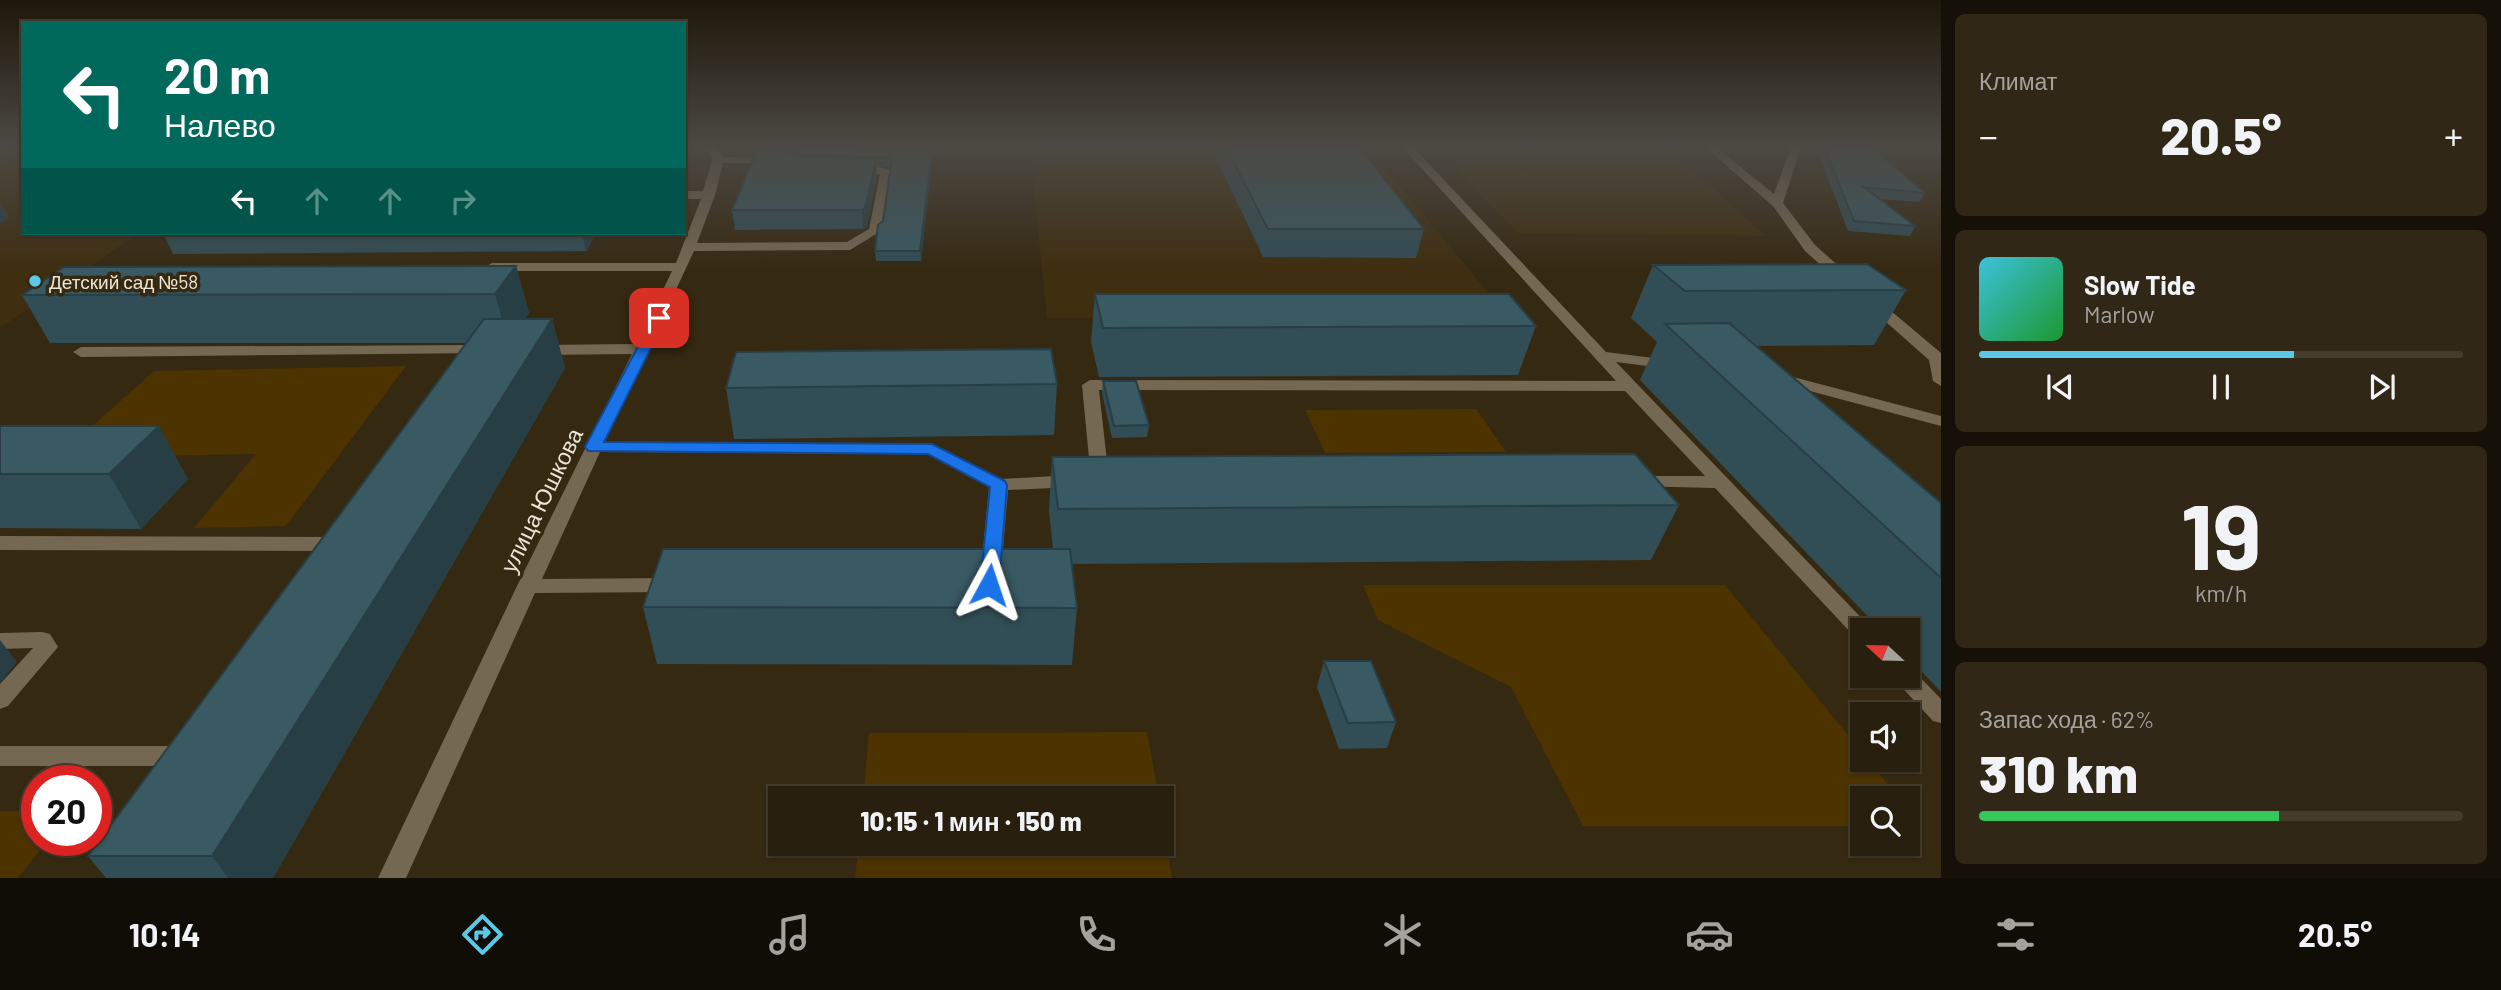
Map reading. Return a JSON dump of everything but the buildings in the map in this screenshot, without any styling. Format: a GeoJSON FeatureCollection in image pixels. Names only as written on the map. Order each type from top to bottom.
{"type":"FeatureCollection","features":[{"type":"Feature","properties":{"kind":"street","name":"улица Юшкова"},"geometry":{"type":"LineString","coordinates":[[392,878],[593,447],[659,318],[711,188]]}},
{"type":"Feature","properties":{"kind":"street"},"geometry":{"type":"LineString","coordinates":[[688,247],[850,246],[875,231],[883,188]]}},
{"type":"Feature","properties":{"kind":"street"},"geometry":{"type":"LineString","coordinates":[[1445,188],[1851,618]]}},
{"type":"Feature","properties":{"kind":"street"},"geometry":{"type":"LineString","coordinates":[[1759,188],[1777,203],[1810,248],[1937,358],[1941,382]]}},
{"type":"Feature","properties":{"kind":"street"},"geometry":{"type":"LineString","coordinates":[[1777,203],[1782,188]]}},
{"type":"Feature","properties":{"kind":"street"},"geometry":{"type":"LineString","coordinates":[[686,195],[709,195]]}},
{"type":"Feature","properties":{"kind":"street"},"geometry":{"type":"LineString","coordinates":[[475,267],[681,267]]}},
{"type":"Feature","properties":{"kind":"street"},"geometry":{"type":"LineString","coordinates":[[521,350],[642,349]]}},
{"type":"Feature","properties":{"kind":"street"},"geometry":{"type":"LineString","coordinates":[[81,352],[486,350],[463,373]]}},
{"type":"Feature","properties":{"kind":"street"},"geometry":{"type":"LineString","coordinates":[[1601,356],[1684,366]]}},
{"type":"Feature","properties":{"kind":"street"},"geometry":{"type":"LineString","coordinates":[[1798,401],[1768,376],[1941,421]]}},
{"type":"Feature","properties":{"kind":"street"},"geometry":{"type":"LineString","coordinates":[[593,447],[932,449],[999,485],[1107,480],[1090,385],[1629,386]]}},
{"type":"Feature","properties":{"kind":"street"},"geometry":{"type":"LineString","coordinates":[[1612,481],[1722,482]]}},
{"type":"Feature","properties":{"kind":"street"},"geometry":{"type":"LineString","coordinates":[[976,585],[989,585],[999,485]]}},
{"type":"Feature","properties":{"kind":"street"},"geometry":{"type":"LineString","coordinates":[[0,543],[348,538],[329,566]]}},
{"type":"Feature","properties":{"kind":"street"},"geometry":{"type":"LineString","coordinates":[[527,586],[692,585]]}},
{"type":"Feature","properties":{"kind":"street"},"geometry":{"type":"LineString","coordinates":[[0,641],[42,640],[47,648],[0,700]]}},
{"type":"Feature","properties":{"kind":"street"},"geometry":{"type":"LineString","coordinates":[[1916,688],[1941,714]]}},
{"type":"Feature","properties":{"kind":"street"},"geometry":{"type":"LineString","coordinates":[[0,756],[201,756],[186,778]]}},
{"type":"Feature","properties":{"kind":"shaded area","name":"Детский сад №58"},"geometry":{"type":"Polygon","coordinates":[[[0,188],[21,188],[21,235],[136,235],[0,328],[0,188]]]}},
{"type":"Feature","properties":{"kind":"shaded area"},"geometry":{"type":"Polygon","coordinates":[[[1034,188],[1402,188],[1509,318],[1047,318],[1034,188]]]}},
{"type":"Feature","properties":{"kind":"shaded area"},"geometry":{"type":"Polygon","coordinates":[[[1473,188],[1713,188],[1766,236],[1518,233],[1473,188]]]}},
{"type":"Feature","properties":{"kind":"shaded area"},"geometry":{"type":"Polygon","coordinates":[[[406,366],[286,526],[194,528],[256,454],[57,458],[154,371],[406,366]]]}},
{"type":"Feature","properties":{"kind":"shaded area"},"geometry":{"type":"Polygon","coordinates":[[[1476,409],[1506,452],[1325,453],[1305,410],[1476,409]]]}},
{"type":"Feature","properties":{"kind":"shaded area"},"geometry":{"type":"Polygon","coordinates":[[[1363,585],[1725,585],[1850,737],[1850,772],[1878,772],[1889,786],[1850,786],[1850,826],[1583,826],[1511,687],[1378,620],[1363,585]]]}},
{"type":"Feature","properties":{"kind":"shaded area"},"geometry":{"type":"Polygon","coordinates":[[[1147,732],[1157,786],[864,786],[869,733],[1147,732]]]}},
{"type":"Feature","properties":{"kind":"shaded area"},"geometry":{"type":"Polygon","coordinates":[[[0,811],[21,811],[21,856],[35,856],[18,878],[0,878],[0,811]]]}},
{"type":"Feature","properties":{"kind":"shaded area"},"geometry":{"type":"Polygon","coordinates":[[[858,856],[1168,856],[1172,878],[855,878],[858,856]]]}},
{"type":"Feature","properties":{"kind":"place","name":"Детский сад №58"},"geometry":{"type":"Point","coordinates":[35,281]}},
{"type":"Feature","properties":{"kind":"route"},"geometry":{"type":"LineString","coordinates":[[659,318],[593,447],[932,449],[999,485],[989,585]]}}]}
